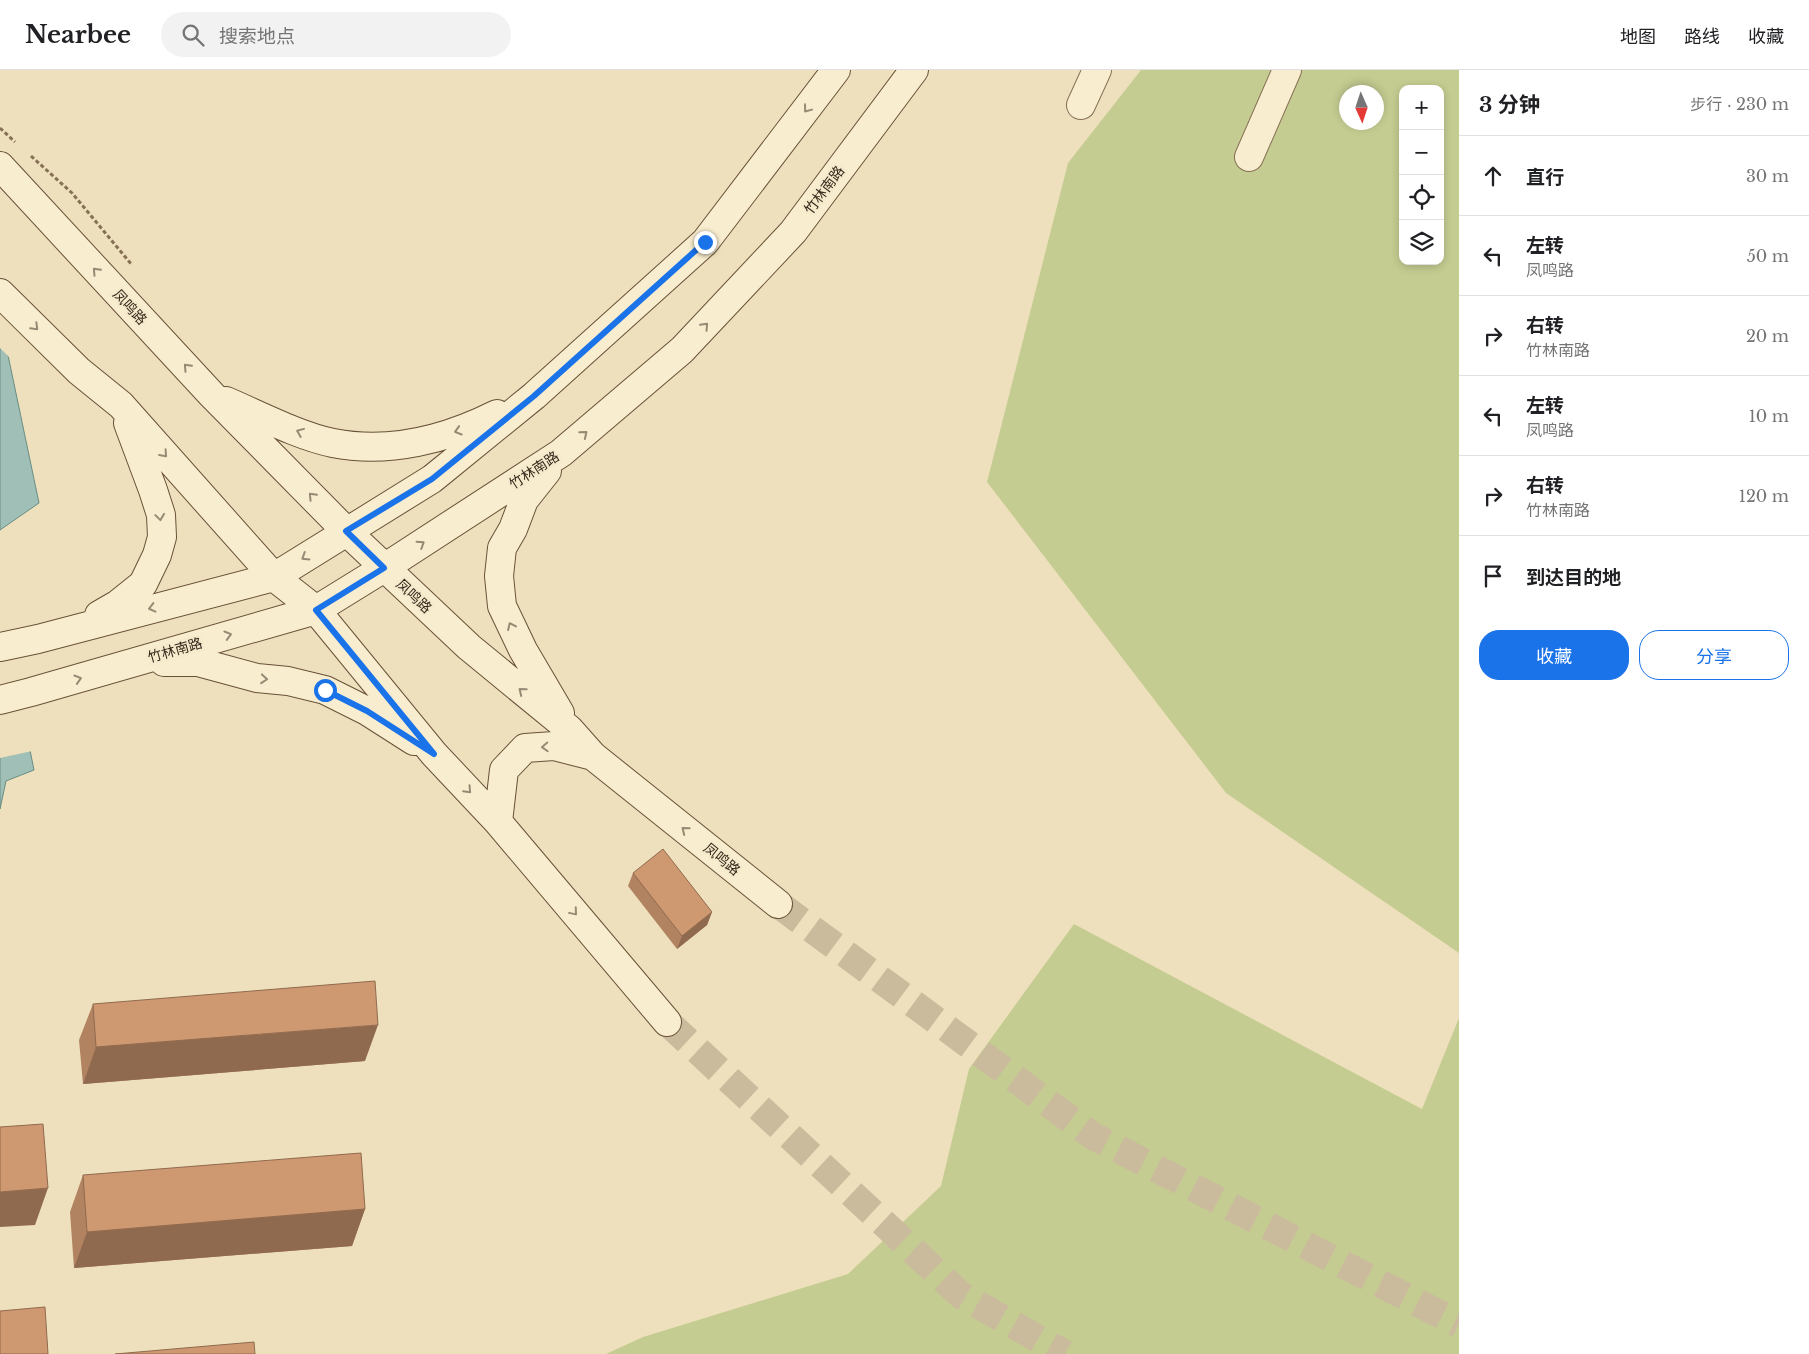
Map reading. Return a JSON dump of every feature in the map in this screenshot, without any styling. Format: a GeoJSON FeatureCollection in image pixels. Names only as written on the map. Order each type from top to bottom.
{"type":"FeatureCollection","features":[{"type":"Feature","properties":{"kind":"main road"},"geometry":{"type":"LineString","coordinates":[[0,647],[38,639],[274,577],[432,479],[534,396],[705,242],[836,70]]}},
{"type":"Feature","properties":{"kind":"main road","name":"竹林南路"},"geometry":{"type":"LineString","coordinates":[[0,700],[316,610],[561,454],[682,350],[793,232],[914,70]]}},
{"type":"Feature","properties":{"kind":"main road"},"geometry":{"type":"LineString","coordinates":[[1081,105],[1097,70]]}},
{"type":"Feature","properties":{"kind":"main road"},"geometry":{"type":"LineString","coordinates":[[1248,157],[1287,70]]}},
{"type":"Feature","properties":{"kind":"main road","name":"凤鸣路"},"geometry":{"type":"LineString","coordinates":[[0,166],[212,395],[384,568],[469,647],[569,729],[593,756],[778,904]]}},
{"type":"Feature","properties":{"kind":"main road"},"geometry":{"type":"LineString","coordinates":[[0,293],[79,371],[121,405],[274,577],[316,610],[434,754],[498,822],[667,1022]]}},
{"type":"Feature","properties":{"kind":"main road"},"geometry":{"type":"LineString","coordinates":[[212,395],[314,438],[357,446],[384,446],[421,442],[473,426],[534,396]]}},
{"type":"Feature","properties":{"kind":"main road"},"geometry":{"type":"LineString","coordinates":[[76,628],[118,604],[142,584],[157,555],[162,536],[161,515],[121,405]]}},
{"type":"Feature","properties":{"kind":"main road"},"geometry":{"type":"LineString","coordinates":[[561,454],[524,500],[513,529],[502,548],[499,576],[502,606],[523,650],[569,729]]}},
{"type":"Feature","properties":{"kind":"main road"},"geometry":{"type":"LineString","coordinates":[[130,663],[198,662],[257,678],[288,681],[325,690],[367,711],[434,754]]}},
{"type":"Feature","properties":{"kind":"main road"},"geometry":{"type":"LineString","coordinates":[[498,822],[504,770],[525,748],[554,746],[593,756]]}},
{"type":"Feature","properties":{"kind":"path"},"geometry":{"type":"LineString","coordinates":[[0,128],[22,148]]}},
{"type":"Feature","properties":{"kind":"path"},"geometry":{"type":"LineString","coordinates":[[29,154],[72,193],[134,268]]}},
{"type":"Feature","properties":{"kind":"green space"},"geometry":{"type":"Polygon","coordinates":[[[1141,70],[1459,70],[1459,953],[1226,793],[987,482],[1068,163],[1141,70]]]}},
{"type":"Feature","properties":{"kind":"green space"},"geometry":{"type":"Polygon","coordinates":[[[1074,924],[1422,1109],[1459,1018],[1459,1354],[606,1354],[643,1337],[848,1274],[941,1186],[969,1069],[1074,924]]]}},
{"type":"Feature","properties":{"kind":"water"},"geometry":{"type":"Polygon","coordinates":[[[0,317],[39,503],[0,530],[0,317]]]}},
{"type":"Feature","properties":{"kind":"water"},"geometry":{"type":"Polygon","coordinates":[[[0,602],[34,770],[6,781],[0,809],[0,602]]]}},
{"type":"Feature","properties":{"kind":"pier"},"geometry":{"type":"Polygon","coordinates":[[[0,314],[2,316],[11,359],[0,348],[0,314]]]}},
{"type":"Feature","properties":{"kind":"pier"},"geometry":{"type":"Polygon","coordinates":[[[0,599],[2,601],[32,751],[0,758],[0,599]]]}},
{"type":"Feature","properties":{"kind":"building"},"geometry":{"type":"Polygon","coordinates":[[[663,849],[712,912],[682,936],[633,873],[663,849]]]}},
{"type":"Feature","properties":{"kind":"building"},"geometry":{"type":"Polygon","coordinates":[[[375,981],[378,1025],[96,1047],[93,1004],[375,981]]]}},
{"type":"Feature","properties":{"kind":"building"},"geometry":{"type":"Polygon","coordinates":[[[43,1124],[48,1188],[0,1192],[0,1127],[43,1124]]]}},
{"type":"Feature","properties":{"kind":"building"},"geometry":{"type":"Polygon","coordinates":[[[361,1153],[365,1209],[87,1232],[83,1175],[361,1153]]]}},
{"type":"Feature","properties":{"kind":"building"},"geometry":{"type":"Polygon","coordinates":[[[45,1307],[48,1354],[0,1354],[0,1311],[45,1307]]]}},
{"type":"Feature","properties":{"kind":"building"},"geometry":{"type":"Polygon","coordinates":[[[254,1342],[255,1354],[115,1354],[254,1342]]]}},
{"type":"Feature","properties":{"kind":"tunnel"},"geometry":{"type":"LineString","coordinates":[[778,904],[1093,1136],[1459,1324]]}},
{"type":"Feature","properties":{"kind":"tunnel"},"geometry":{"type":"LineString","coordinates":[[667,1022],[961,1295],[1065,1354]]}},
{"type":"Feature","properties":{"kind":"route"},"geometry":{"type":"LineString","coordinates":[[325,690],[367,711],[434,754],[316,610],[384,568],[346,531],[432,479],[534,396],[705,242]]}}]}
